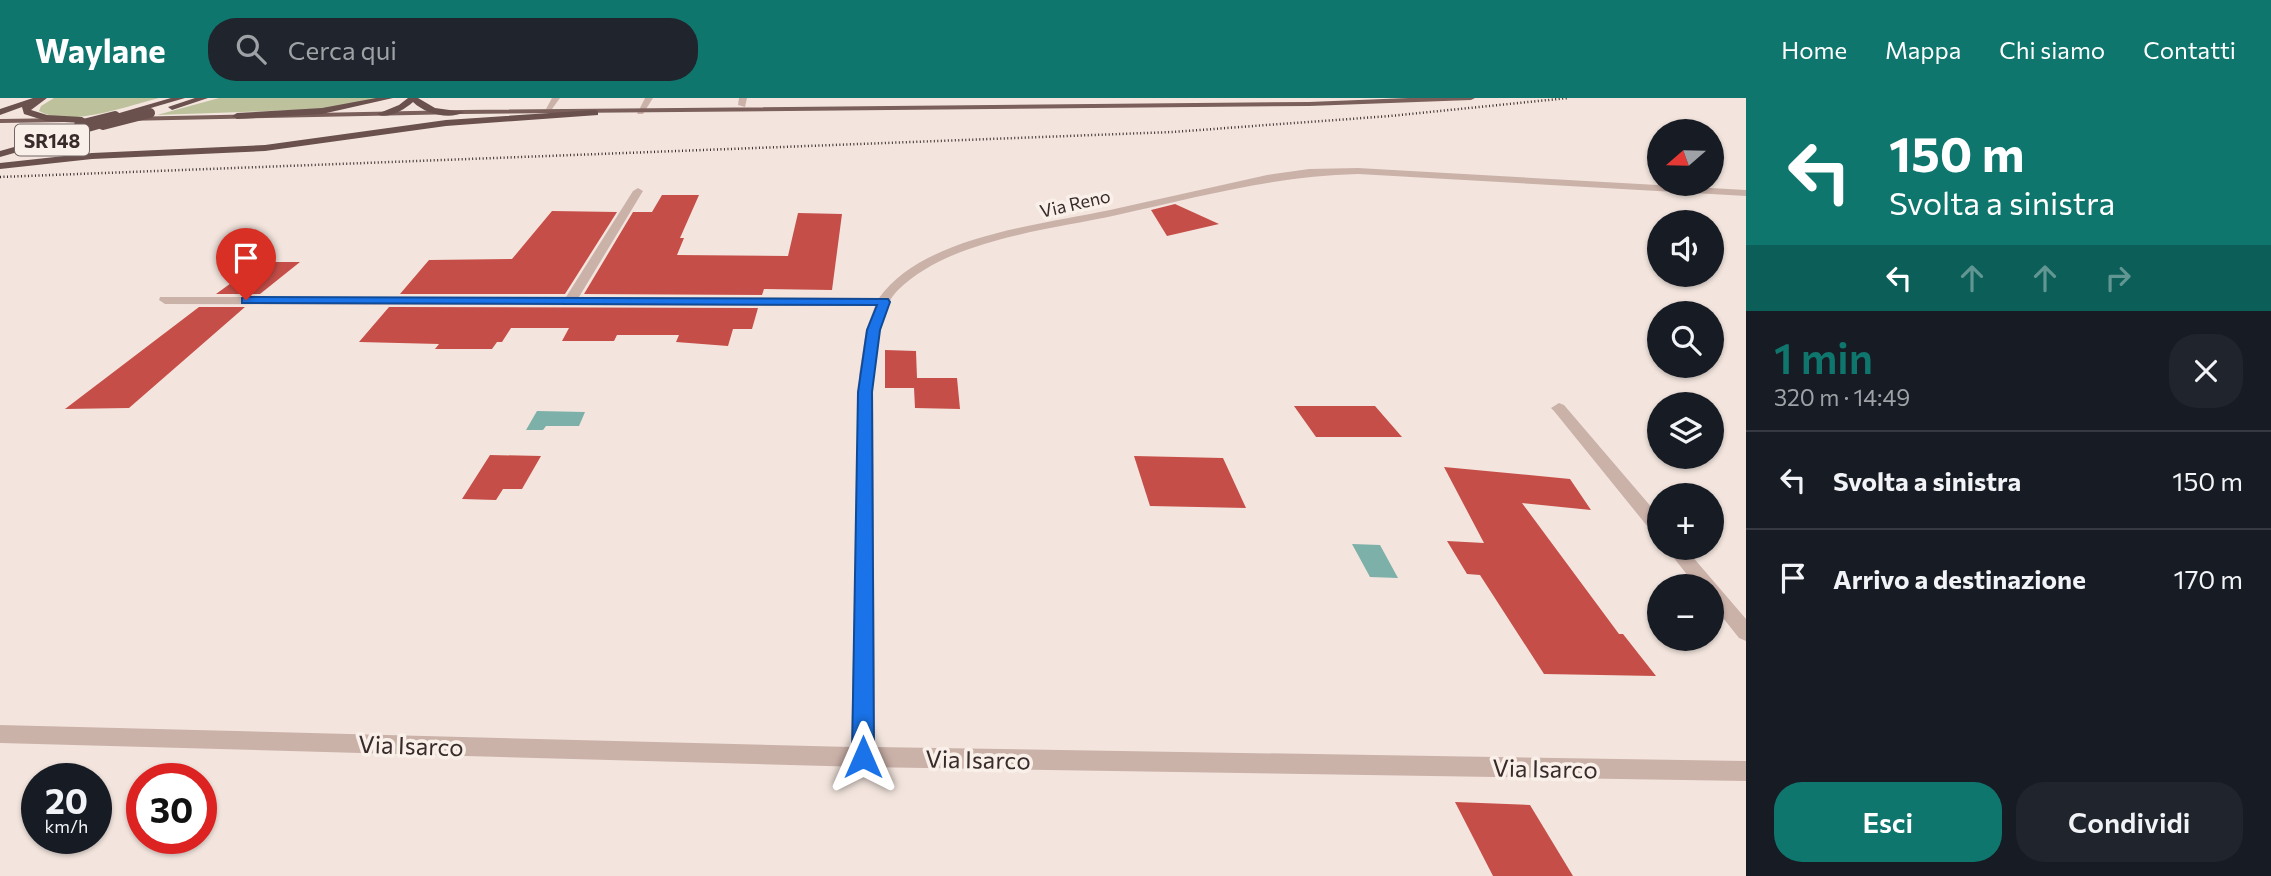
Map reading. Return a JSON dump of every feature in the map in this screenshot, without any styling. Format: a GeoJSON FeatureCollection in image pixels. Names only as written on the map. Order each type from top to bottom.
{"type":"FeatureCollection","features":[{"type":"Feature","properties":{"kind":"highway"},"geometry":{"type":"LineString","coordinates":[[0,112],[42,98]]}},
{"type":"Feature","properties":{"kind":"highway"},"geometry":{"type":"LineString","coordinates":[[42,98],[26,108],[27,112],[46,118],[80,122]]}},
{"type":"Feature","properties":{"kind":"highway","name":"SR148"},"geometry":{"type":"LineString","coordinates":[[0,147],[80,122],[181,98]]}},
{"type":"Feature","properties":{"kind":"highway","name":"SR148"},"geometry":{"type":"LineString","coordinates":[[0,154],[204,98]]}},
{"type":"Feature","properties":{"kind":"highway"},"geometry":{"type":"LineString","coordinates":[[237,116],[322,111],[389,98]]}},
{"type":"Feature","properties":{"kind":"highway"},"geometry":{"type":"LineString","coordinates":[[381,114],[402,107],[414,98],[427,109],[461,112]]}},
{"type":"Feature","properties":{"kind":"highway"},"geometry":{"type":"LineString","coordinates":[[0,105],[24,99]]}},
{"type":"Feature","properties":{"kind":"highway"},"geometry":{"type":"LineString","coordinates":[[0,166],[75,157],[254,149],[446,123],[595,113]]}},
{"type":"Feature","properties":{"kind":"main road"},"geometry":{"type":"LineString","coordinates":[[0,121],[80,122],[461,112],[640,113],[1309,104],[1471,98]]}},
{"type":"Feature","properties":{"kind":"main road"},"geometry":{"type":"LineString","coordinates":[[191,119],[595,113]]}},
{"type":"Feature","properties":{"kind":"main road"},"geometry":{"type":"LineString","coordinates":[[249,120],[381,114]]}},
{"type":"Feature","properties":{"kind":"street"},"geometry":{"type":"LineString","coordinates":[[549,107],[556,98]]}},
{"type":"Feature","properties":{"kind":"street"},"geometry":{"type":"LineString","coordinates":[[640,113],[649,98]]}},
{"type":"Feature","properties":{"kind":"street","name":"Via Reno"},"geometry":{"type":"LineString","coordinates":[[863,757],[865,392],[874,330],[884,302],[893,288],[910,275],[978,244],[1289,174],[1331,170],[1376,171],[1746,193]]}},
{"type":"Feature","properties":{"kind":"street"},"geometry":{"type":"LineString","coordinates":[[570,301],[638,191]]}},
{"type":"Feature","properties":{"kind":"street"},"geometry":{"type":"LineString","coordinates":[[165,300],[884,302]]}},
{"type":"Feature","properties":{"kind":"street"},"geometry":{"type":"LineString","coordinates":[[1559,408],[1647,514]]}},
{"type":"Feature","properties":{"kind":"street"},"geometry":{"type":"LineString","coordinates":[[1685,560],[1697,574]]}},
{"type":"Feature","properties":{"kind":"street"},"geometry":{"type":"LineString","coordinates":[[1724,606],[1746,633]]}},
{"type":"Feature","properties":{"kind":"street","name":"Via Isarco"},"geometry":{"type":"LineString","coordinates":[[0,734],[863,757],[1746,771]]}},
{"type":"Feature","properties":{"kind":"green space"},"geometry":{"type":"Polygon","coordinates":[[[54,98],[159,98],[82,116],[52,116],[39,111],[41,106],[54,98]]]}},
{"type":"Feature","properties":{"kind":"green space"},"geometry":{"type":"Polygon","coordinates":[[[219,98],[378,98],[326,109],[157,115],[219,98]]]}},
{"type":"Feature","properties":{"kind":"water"},"geometry":{"type":"Polygon","coordinates":[[[537,411],[585,412],[579,426],[546,426],[543,430],[526,430],[537,411]]]}},
{"type":"Feature","properties":{"kind":"water"},"geometry":{"type":"Polygon","coordinates":[[[1352,544],[1380,545],[1398,578],[1370,577],[1352,544]]]}},
{"type":"Feature","properties":{"kind":"building"},"geometry":{"type":"Polygon","coordinates":[[[662,195],[699,195],[680,238],[684,238],[677,255],[788,256],[798,213],[842,214],[832,290],[764,289],[762,295],[584,294],[633,212],[652,212],[662,195]]]}},
{"type":"Feature","properties":{"kind":"building"},"geometry":{"type":"Polygon","coordinates":[[[1175,204],[1219,224],[1167,236],[1151,210],[1175,204]]]}},
{"type":"Feature","properties":{"kind":"building"},"geometry":{"type":"Polygon","coordinates":[[[552,211],[617,212],[565,294],[400,294],[429,260],[512,259],[552,211]]]}},
{"type":"Feature","properties":{"kind":"building"},"geometry":{"type":"Polygon","coordinates":[[[260,262],[300,262],[260,294],[216,294],[260,262]]]}},
{"type":"Feature","properties":{"kind":"building"},"geometry":{"type":"Polygon","coordinates":[[[199,307],[245,307],[129,408],[65,409],[199,307]]]}},
{"type":"Feature","properties":{"kind":"building"},"geometry":{"type":"Polygon","coordinates":[[[389,307],[758,308],[752,329],[733,329],[728,346],[676,342],[679,335],[617,335],[614,341],[562,341],[569,328],[511,328],[502,342],[497,342],[492,349],[435,349],[439,344],[359,342],[389,307]]]}},
{"type":"Feature","properties":{"kind":"building"},"geometry":{"type":"Polygon","coordinates":[[[885,350],[916,351],[917,378],[957,378],[960,409],[915,408],[914,388],[885,388],[885,350]]]}},
{"type":"Feature","properties":{"kind":"building"},"geometry":{"type":"Polygon","coordinates":[[[1294,406],[1375,406],[1402,437],[1316,437],[1294,406]]]}},
{"type":"Feature","properties":{"kind":"building"},"geometry":{"type":"Polygon","coordinates":[[[490,455],[541,456],[522,489],[503,489],[496,500],[462,499],[490,455]]]}},
{"type":"Feature","properties":{"kind":"building"},"geometry":{"type":"Polygon","coordinates":[[[1134,456],[1223,458],[1246,508],[1150,506],[1134,456]]]}},
{"type":"Feature","properties":{"kind":"building"},"geometry":{"type":"Polygon","coordinates":[[[1444,467],[1570,479],[1591,510],[1522,503],[1619,634],[1623,634],[1656,676],[1544,674],[1480,575],[1467,574],[1447,541],[1484,543],[1444,467]]]}},
{"type":"Feature","properties":{"kind":"building"},"geometry":{"type":"Polygon","coordinates":[[[1455,802],[1530,805],[1573,876],[1493,876],[1455,802]]]}},
{"type":"Feature","properties":{"kind":"railway"},"geometry":{"type":"LineString","coordinates":[[0,177],[1172,132],[1390,116],[1568,98]]}},
{"type":"Feature","properties":{"kind":"route"},"geometry":{"type":"LineString","coordinates":[[246,300],[884,302],[874,330],[865,392],[863,757]]}}]}
